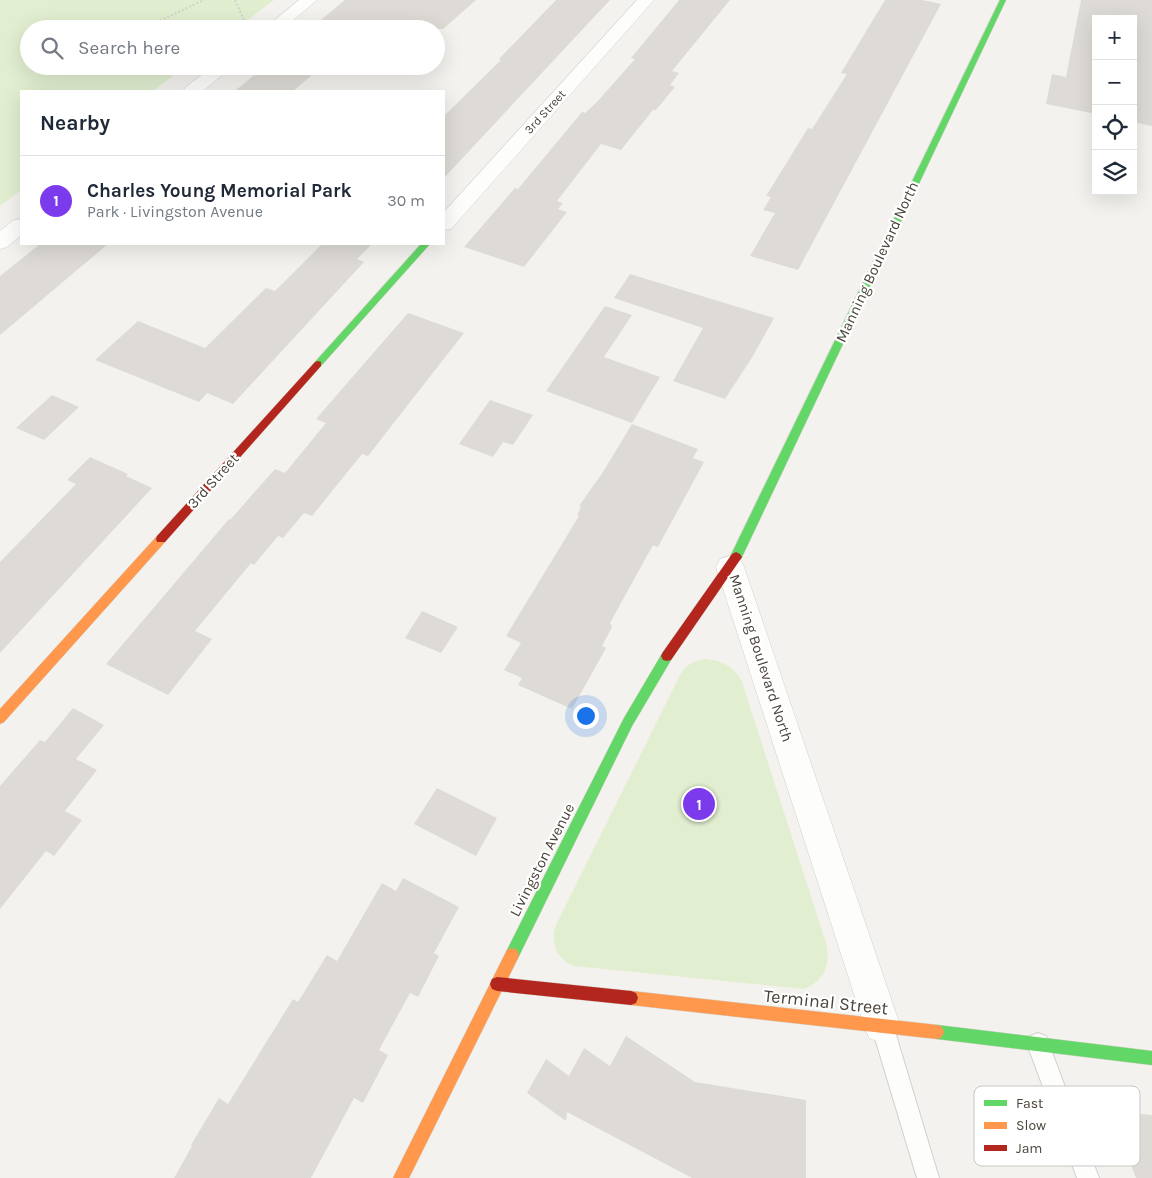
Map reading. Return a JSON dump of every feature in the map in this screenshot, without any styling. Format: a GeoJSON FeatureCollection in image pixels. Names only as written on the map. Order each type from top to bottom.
{"type":"FeatureCollection","features":[{"type":"Feature","properties":{"kind":"street"},"geometry":{"type":"LineString","coordinates":[[283,20],[309,0]]}},
{"type":"Feature","properties":{"kind":"street","name":"3rd Street"},"geometry":{"type":"LineString","coordinates":[[445,223],[646,0]]}},
{"type":"Feature","properties":{"kind":"street","name":"Manning Boulevard North"},"geometry":{"type":"LineString","coordinates":[[882,1025],[730,567],[746,538],[952,103],[1003,0]]}},
{"type":"Feature","properties":{"kind":"street"},"geometry":{"type":"LineString","coordinates":[[193,90],[212,75]]}},
{"type":"Feature","properties":{"kind":"street"},"geometry":{"type":"LineString","coordinates":[[0,242],[20,226]]}},
{"type":"Feature","properties":{"kind":"street","name":"3rd Street"},"geometry":{"type":"LineString","coordinates":[[0,718],[425,245]]}},
{"type":"Feature","properties":{"kind":"street","name":"Livingston Avenue"},"geometry":{"type":"LineString","coordinates":[[401,1178],[628,722],[678,638],[730,567]]}},
{"type":"Feature","properties":{"kind":"street","name":"Terminal Street"},"geometry":{"type":"LineString","coordinates":[[497,984],[882,1025],[1152,1058]]}},
{"type":"Feature","properties":{"kind":"lane","name":"Manning Boulevard North"},"geometry":{"type":"LineString","coordinates":[[882,1025],[928,1178]]}},
{"type":"Feature","properties":{"kind":"lane"},"geometry":{"type":"LineString","coordinates":[[1038,1044],[1054,1086]]}},
{"type":"Feature","properties":{"kind":"lane"},"geometry":{"type":"LineString","coordinates":[[1084,1166],[1088,1178]]}},
{"type":"Feature","properties":{"kind":"path"},"geometry":{"type":"LineString","coordinates":[[161,20],[204,0]]}},
{"type":"Feature","properties":{"kind":"path"},"geometry":{"type":"LineString","coordinates":[[234,0],[244,20]]}},
{"type":"Feature","properties":{"kind":"green space"},"geometry":{"type":"Polygon","coordinates":[[[0,0],[274,0],[248,20],[20,20],[20,75],[174,75],[154,90],[20,90],[20,191],[0,206],[0,0]]]}},
{"type":"Feature","properties":{"kind":"green space"},"geometry":{"type":"Polygon","coordinates":[[[705,659],[717,661],[732,668],[742,682],[826,943],[828,957],[825,970],[817,981],[804,989],[574,966],[563,959],[554,944],[556,925],[680,675],[690,664],[705,659]]]}},
{"type":"Feature","properties":{"kind":"building"},"geometry":{"type":"Polygon","coordinates":[[[345,0],[476,0],[445,27],[445,20],[321,20],[345,0]]]}},
{"type":"Feature","properties":{"kind":"building"},"geometry":{"type":"Polygon","coordinates":[[[556,0],[610,0],[445,177],[445,115],[501,60],[499,59],[556,0]]]}},
{"type":"Feature","properties":{"kind":"building"},"geometry":{"type":"Polygon","coordinates":[[[679,0],[730,0],[672,71],[679,73],[670,85],[675,87],[656,110],[653,110],[621,150],[601,144],[557,201],[563,203],[558,209],[567,212],[524,267],[464,247],[515,188],[518,189],[582,112],[585,113],[597,102],[635,59],[631,58],[679,0]]]}},
{"type":"Feature","properties":{"kind":"building"},"geometry":{"type":"Polygon","coordinates":[[[885,0],[922,0],[941,4],[798,270],[750,256],[775,213],[763,210],[771,197],[766,196],[808,128],[812,129],[847,74],[841,73],[885,0]]]}},
{"type":"Feature","properties":{"kind":"building"},"geometry":{"type":"Polygon","coordinates":[[[1081,0],[1152,0],[1152,126],[1137,123],[1137,15],[1092,15],[1092,113],[1046,104],[1052,74],[1066,77],[1081,0]]]}},
{"type":"Feature","properties":{"kind":"building"},"geometry":{"type":"Polygon","coordinates":[[[254,75],[312,75],[294,90],[236,90],[254,75]]]}},
{"type":"Feature","properties":{"kind":"building"},"geometry":{"type":"Polygon","coordinates":[[[39,245],[107,245],[0,335],[0,276],[39,245]]]}},
{"type":"Feature","properties":{"kind":"building"},"geometry":{"type":"Polygon","coordinates":[[[321,245],[371,245],[357,259],[364,262],[233,404],[207,393],[199,402],[95,360],[138,321],[205,348],[266,288],[275,291],[321,245]]]}},
{"type":"Feature","properties":{"kind":"building"},"geometry":{"type":"Polygon","coordinates":[[[630,274],[774,318],[753,356],[725,399],[673,381],[703,328],[614,298],[630,274]]]}},
{"type":"Feature","properties":{"kind":"building"},"geometry":{"type":"Polygon","coordinates":[[[605,306],[632,315],[604,357],[660,377],[632,423],[546,391],[605,306]]]}},
{"type":"Feature","properties":{"kind":"building"},"geometry":{"type":"Polygon","coordinates":[[[408,313],[464,333],[368,456],[362,454],[312,516],[304,513],[283,538],[278,536],[254,565],[251,563],[195,631],[212,639],[168,695],[106,664],[229,519],[275,469],[285,473],[326,423],[316,419],[408,313]]]}},
{"type":"Feature","properties":{"kind":"building"},"geometry":{"type":"Polygon","coordinates":[[[52,395],[79,407],[44,440],[16,428],[52,395]]]}},
{"type":"Feature","properties":{"kind":"building"},"geometry":{"type":"Polygon","coordinates":[[[490,400],[533,415],[513,445],[503,442],[493,457],[459,444],[490,400]]]}},
{"type":"Feature","properties":{"kind":"building"},"geometry":{"type":"Polygon","coordinates":[[[632,424],[698,449],[693,458],[704,462],[658,547],[653,545],[610,623],[612,627],[602,646],[606,648],[572,709],[518,685],[522,678],[504,670],[521,643],[506,636],[579,516],[577,515],[581,507],[579,506],[603,472],[632,424]]]}},
{"type":"Feature","properties":{"kind":"building"},"geometry":{"type":"Polygon","coordinates":[[[90,457],[128,474],[126,476],[152,488],[0,653],[0,562],[76,484],[67,480],[90,457]]]}},
{"type":"Feature","properties":{"kind":"building"},"geometry":{"type":"Polygon","coordinates":[[[422,611],[458,627],[441,653],[405,638],[422,611]]]}},
{"type":"Feature","properties":{"kind":"building"},"geometry":{"type":"Polygon","coordinates":[[[73,708],[104,725],[76,759],[97,770],[65,811],[82,820],[54,856],[46,851],[0,909],[0,786],[40,740],[45,742],[73,708]]]}},
{"type":"Feature","properties":{"kind":"building"},"geometry":{"type":"Polygon","coordinates":[[[437,788],[497,818],[476,856],[414,824],[437,788]]]}},
{"type":"Feature","properties":{"kind":"building"},"geometry":{"type":"Polygon","coordinates":[[[403,878],[459,907],[434,953],[439,956],[418,997],[410,993],[379,1050],[388,1055],[363,1103],[354,1098],[311,1178],[174,1178],[219,1098],[228,1104],[293,999],[298,1002],[327,955],[337,961],[382,883],[396,891],[403,878]]]}},
{"type":"Feature","properties":{"kind":"building"},"geometry":{"type":"Polygon","coordinates":[[[626,1036],[695,1082],[806,1100],[806,1178],[692,1178],[567,1112],[566,1121],[527,1093],[546,1059],[569,1076],[584,1048],[610,1066],[626,1036]]]}},
{"type":"Feature","properties":{"kind":"building"},"geometry":{"type":"Polygon","coordinates":[[[1140,1114],[1152,1115],[1152,1178],[1136,1178],[1131,1166],[1140,1166],[1140,1114]]]}},
{"type":"Feature","properties":{"kind":"traffic: fast"},"geometry":{"type":"LineString","coordinates":[[736,557],[1003,0]]}},
{"type":"Feature","properties":{"kind":"traffic: fast"},"geometry":{"type":"LineString","coordinates":[[318,364],[425,245]]}},
{"type":"Feature","properties":{"kind":"traffic: fast"},"geometry":{"type":"LineString","coordinates":[[512,955],[628,722],[667,656]]}},
{"type":"Feature","properties":{"kind":"traffic: fast"},"geometry":{"type":"LineString","coordinates":[[937,1032],[1152,1058]]}},
{"type":"Feature","properties":{"kind":"traffic: slow"},"geometry":{"type":"LineString","coordinates":[[0,718],[161,539]]}},
{"type":"Feature","properties":{"kind":"traffic: slow"},"geometry":{"type":"LineString","coordinates":[[401,1178],[512,955]]}},
{"type":"Feature","properties":{"kind":"traffic: slow"},"geometry":{"type":"LineString","coordinates":[[631,998],[937,1032]]}},
{"type":"Feature","properties":{"kind":"traffic: jam"},"geometry":{"type":"LineString","coordinates":[[161,539],[318,364]]}},
{"type":"Feature","properties":{"kind":"traffic: jam"},"geometry":{"type":"LineString","coordinates":[[667,656],[736,557]]}},
{"type":"Feature","properties":{"kind":"traffic: jam"},"geometry":{"type":"LineString","coordinates":[[497,984],[631,998]]}},
{"type":"Feature","properties":{"kind":"place","name":"Charles Young Memorial Park"},"geometry":{"type":"Point","coordinates":[699,804]}}]}
